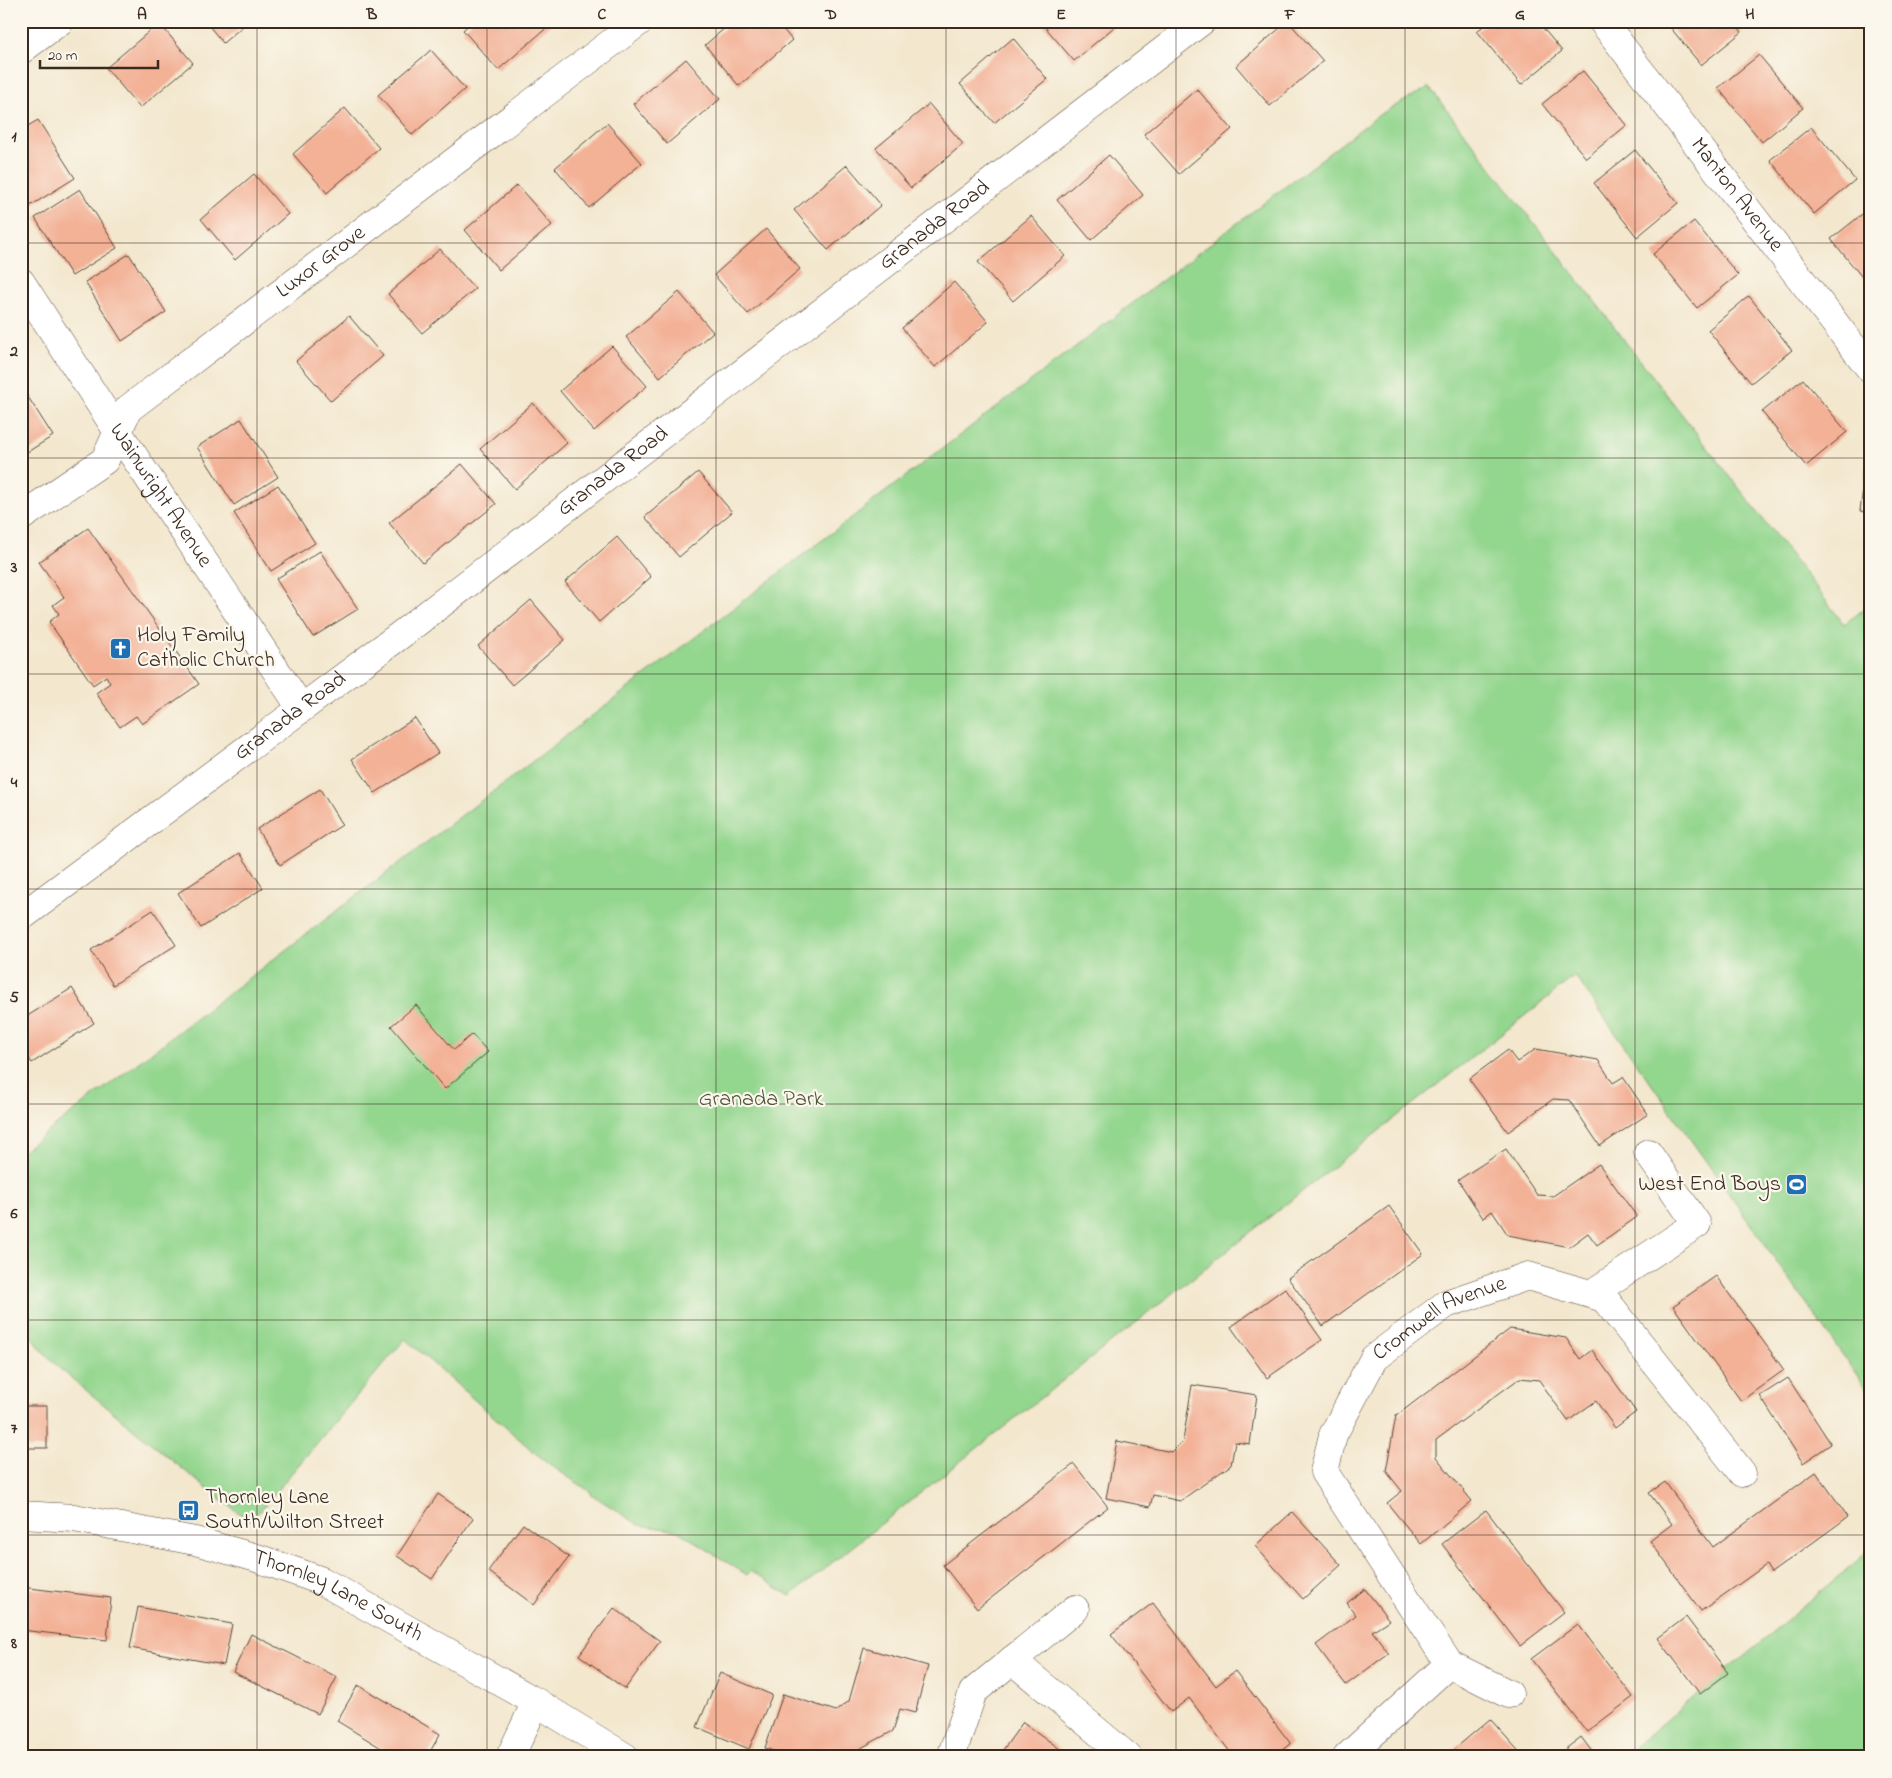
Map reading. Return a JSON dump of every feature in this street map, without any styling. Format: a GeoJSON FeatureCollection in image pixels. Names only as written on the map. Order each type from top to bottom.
{"type":"FeatureCollection","features":[{"type":"Feature","properties":{"kind":"street"},"geometry":{"type":"LineString","coordinates":[[21,50],[60,21]]}},
{"type":"Feature","properties":{"kind":"street","name":"Luxor Grove"},"geometry":{"type":"LineString","coordinates":[[21,517],[105,460],[128,409],[640,21]]}},
{"type":"Feature","properties":{"kind":"street","name":"Granada Road"},"geometry":{"type":"LineString","coordinates":[[21,917],[415,624],[1202,21]]}},
{"type":"Feature","properties":{"kind":"street","name":"Manton Avenue"},"geometry":{"type":"LineString","coordinates":[[1602,21],[1871,370]]}},
{"type":"Feature","properties":{"kind":"street","name":"Wainwright Avenue"},"geometry":{"type":"LineString","coordinates":[[21,282],[301,708]]}},
{"type":"Feature","properties":{"kind":"street"},"geometry":{"type":"LineString","coordinates":[[1591,1294],[1697,1224],[1648,1153]]}},
{"type":"Feature","properties":{"kind":"street","name":"Cromwell Avenue"},"geometry":{"type":"LineString","coordinates":[[1449,1664],[1324,1472],[1333,1434],[1374,1358],[1446,1304],[1528,1276],[1604,1298],[1742,1473]]}},
{"type":"Feature","properties":{"kind":"street","name":"Thornley Lane South"},"geometry":{"type":"LineString","coordinates":[[21,1515],[74,1518],[196,1540],[257,1558],[322,1581],[536,1702],[625,1757]]}},
{"type":"Feature","properties":{"kind":"street"},"geometry":{"type":"LineString","coordinates":[[951,1757],[973,1692],[1075,1608]]}},
{"type":"Feature","properties":{"kind":"street"},"geometry":{"type":"LineString","coordinates":[[1012,1660],[1128,1757]]}},
{"type":"Feature","properties":{"kind":"street"},"geometry":{"type":"LineString","coordinates":[[1347,1757],[1449,1664],[1509,1694]]}},
{"type":"Feature","properties":{"kind":"street"},"geometry":{"type":"LineString","coordinates":[[510,1757],[536,1702]]}},
{"type":"Feature","properties":{"kind":"green space","name":"Granada Park"},"geometry":{"type":"Polygon","coordinates":[[[1429,87],[1844,624],[1871,604],[1871,1395],[1575,976],[790,1596],[751,1571],[747,1575],[678,1531],[639,1525],[591,1494],[591,1492],[534,1452],[405,1339],[252,1520],[248,1520],[201,1484],[59,1368],[41,1349],[21,1323],[21,1152],[1379,115],[1429,87]]]}},
{"type":"Feature","properties":{"kind":"green space"},"geometry":{"type":"Polygon","coordinates":[[[1871,1550],[1871,1757],[1622,1757],[1871,1550]]]}},
{"type":"Feature","properties":{"kind":"building"},"geometry":{"type":"Polygon","coordinates":[[[205,21],[249,21],[223,43],[205,21]]]}},
{"type":"Feature","properties":{"kind":"building"},"geometry":{"type":"Polygon","coordinates":[[[473,21],[547,21],[550,25],[498,70],[463,30],[473,21]]]}},
{"type":"Feature","properties":{"kind":"building"},"geometry":{"type":"Polygon","coordinates":[[[733,21],[776,21],[792,40],[739,86],[705,45],[733,21]]]}},
{"type":"Feature","properties":{"kind":"building"},"geometry":{"type":"Polygon","coordinates":[[[1040,21],[1121,21],[1074,61],[1040,21]]]}},
{"type":"Feature","properties":{"kind":"building"},"geometry":{"type":"Polygon","coordinates":[[[1288,21],[1323,61],[1270,106],[1236,66],[1288,21]]]}},
{"type":"Feature","properties":{"kind":"building"},"geometry":{"type":"Polygon","coordinates":[[[1490,21],[1537,21],[1562,51],[1521,85],[1477,31],[1490,21]]]}},
{"type":"Feature","properties":{"kind":"building"},"geometry":{"type":"Polygon","coordinates":[[[1665,21],[1733,21],[1742,32],[1701,65],[1665,21]]]}},
{"type":"Feature","properties":{"kind":"building"},"geometry":{"type":"Polygon","coordinates":[[[159,23],[193,63],[140,108],[106,68],[159,23]]]}},
{"type":"Feature","properties":{"kind":"building"},"geometry":{"type":"Polygon","coordinates":[[[1013,38],[1047,79],[994,123],[960,84],[1013,38]]]}},
{"type":"Feature","properties":{"kind":"building"},"geometry":{"type":"Polygon","coordinates":[[[431,50],[465,89],[412,135],[378,95],[431,50]]]}},
{"type":"Feature","properties":{"kind":"building"},"geometry":{"type":"Polygon","coordinates":[[[1759,55],[1803,108],[1762,142],[1718,88],[1759,55]]]}},
{"type":"Feature","properties":{"kind":"building"},"geometry":{"type":"Polygon","coordinates":[[[686,59],[720,99],[667,144],[633,104],[686,59]]]}},
{"type":"Feature","properties":{"kind":"building"},"geometry":{"type":"Polygon","coordinates":[[[1583,71],[1627,125],[1586,158],[1542,104],[1583,71]]]}},
{"type":"Feature","properties":{"kind":"building"},"geometry":{"type":"Polygon","coordinates":[[[1197,89],[1232,129],[1179,174],[1144,134],[1197,89]]]}},
{"type":"Feature","properties":{"kind":"building"},"geometry":{"type":"Polygon","coordinates":[[[929,104],[963,144],[911,188],[876,148],[929,104]]]}},
{"type":"Feature","properties":{"kind":"building"},"geometry":{"type":"Polygon","coordinates":[[[345,108],[379,148],[327,193],[293,154],[345,108]]]}},
{"type":"Feature","properties":{"kind":"building"},"geometry":{"type":"Polygon","coordinates":[[[38,120],[75,178],[30,206],[21,192],[21,130],[38,120]]]}},
{"type":"Feature","properties":{"kind":"building"},"geometry":{"type":"Polygon","coordinates":[[[607,123],[642,163],[589,208],[555,168],[607,123]]]}},
{"type":"Feature","properties":{"kind":"building"},"geometry":{"type":"Polygon","coordinates":[[[1811,127],[1855,180],[1814,214],[1770,160],[1811,127]]]}},
{"type":"Feature","properties":{"kind":"building"},"geometry":{"type":"Polygon","coordinates":[[[1635,150],[1678,203],[1637,237],[1594,183],[1635,150]]]}},
{"type":"Feature","properties":{"kind":"building"},"geometry":{"type":"Polygon","coordinates":[[[1109,155],[1143,195],[1091,240],[1057,200],[1109,155]]]}},
{"type":"Feature","properties":{"kind":"building"},"geometry":{"type":"Polygon","coordinates":[[[847,165],[881,205],[828,250],[794,210],[847,165]]]}},
{"type":"Feature","properties":{"kind":"building"},"geometry":{"type":"Polygon","coordinates":[[[254,174],[288,214],[235,260],[201,219],[254,174]]]}},
{"type":"Feature","properties":{"kind":"building"},"geometry":{"type":"Polygon","coordinates":[[[517,185],[552,225],[499,270],[465,230],[517,185]]]}},
{"type":"Feature","properties":{"kind":"building"},"geometry":{"type":"Polygon","coordinates":[[[80,189],[117,248],[72,276],[35,218],[80,189]]]}},
{"type":"Feature","properties":{"kind":"building"},"geometry":{"type":"Polygon","coordinates":[[[1871,207],[1871,288],[1831,239],[1871,207]]]}},
{"type":"Feature","properties":{"kind":"building"},"geometry":{"type":"Polygon","coordinates":[[[1031,216],[1065,256],[1013,301],[978,262],[1031,216]]]}},
{"type":"Feature","properties":{"kind":"building"},"geometry":{"type":"Polygon","coordinates":[[[1694,221],[1738,275],[1697,308],[1653,254],[1694,221]]]}},
{"type":"Feature","properties":{"kind":"building"},"geometry":{"type":"Polygon","coordinates":[[[766,229],[800,269],[748,314],[714,275],[766,229]]]}},
{"type":"Feature","properties":{"kind":"building"},"geometry":{"type":"Polygon","coordinates":[[[440,249],[475,289],[422,333],[388,294],[440,249]]]}},
{"type":"Feature","properties":{"kind":"building"},"geometry":{"type":"Polygon","coordinates":[[[129,254],[166,312],[122,341],[85,282],[129,254]]]}},
{"type":"Feature","properties":{"kind":"building"},"geometry":{"type":"Polygon","coordinates":[[[954,282],[988,322],[935,367],[902,328],[954,282]]]}},
{"type":"Feature","properties":{"kind":"building"},"geometry":{"type":"Polygon","coordinates":[[[679,292],[713,332],[660,377],[626,337],[679,292]]]}},
{"type":"Feature","properties":{"kind":"building"},"geometry":{"type":"Polygon","coordinates":[[[1749,296],[1792,350],[1751,383],[1708,330],[1749,296]]]}},
{"type":"Feature","properties":{"kind":"building"},"geometry":{"type":"Polygon","coordinates":[[[349,316],[383,356],[331,401],[296,361],[349,316]]]}},
{"type":"Feature","properties":{"kind":"building"},"geometry":{"type":"Polygon","coordinates":[[[612,346],[647,386],[594,431],[560,391],[612,346]]]}},
{"type":"Feature","properties":{"kind":"building"},"geometry":{"type":"Polygon","coordinates":[[[1803,379],[1847,432],[1806,466],[1762,412],[1803,379]]]}},
{"type":"Feature","properties":{"kind":"building"},"geometry":{"type":"Polygon","coordinates":[[[21,386],[53,436],[21,456],[21,386]]]}},
{"type":"Feature","properties":{"kind":"building"},"geometry":{"type":"Polygon","coordinates":[[[533,403],[567,443],[515,489],[480,449],[533,403]]]}},
{"type":"Feature","properties":{"kind":"building"},"geometry":{"type":"Polygon","coordinates":[[[241,419],[278,477],[234,505],[197,447],[241,419]]]}},
{"type":"Feature","properties":{"kind":"building"},"geometry":{"type":"Polygon","coordinates":[[[1867,459],[1871,460],[1871,513],[1860,511],[1867,459]]]}},
{"type":"Feature","properties":{"kind":"building"},"geometry":{"type":"Polygon","coordinates":[[[462,464],[496,504],[423,563],[389,523],[462,464]]]}},
{"type":"Feature","properties":{"kind":"building"},"geometry":{"type":"Polygon","coordinates":[[[698,472],[732,512],[679,557],[645,517],[698,472]]]}},
{"type":"Feature","properties":{"kind":"building"},"geometry":{"type":"Polygon","coordinates":[[[278,485],[315,543],[271,571],[234,513],[278,485]]]}},
{"type":"Feature","properties":{"kind":"building","name":"Holy Family Catholic Church"},"geometry":{"type":"Polygon","coordinates":[[[88,528],[199,684],[142,724],[136,716],[120,727],[96,693],[110,683],[106,676],[93,685],[49,622],[59,614],[53,605],[64,597],[39,562],[88,528]]]}},
{"type":"Feature","properties":{"kind":"building"},"geometry":{"type":"Polygon","coordinates":[[[617,537],[651,577],[599,622],[565,582],[617,537]]]}},
{"type":"Feature","properties":{"kind":"building"},"geometry":{"type":"Polygon","coordinates":[[[320,551],[358,609],[313,637],[276,579],[320,551]]]}},
{"type":"Feature","properties":{"kind":"building"},"geometry":{"type":"Polygon","coordinates":[[[531,600],[565,640],[512,685],[478,646],[531,600]]]}},
{"type":"Feature","properties":{"kind":"building"},"geometry":{"type":"Polygon","coordinates":[[[415,718],[438,753],[375,793],[352,759],[415,718]]]}},
{"type":"Feature","properties":{"kind":"building"},"geometry":{"type":"Polygon","coordinates":[[[320,789],[342,825],[280,865],[257,829],[320,789]]]}},
{"type":"Feature","properties":{"kind":"building"},"geometry":{"type":"Polygon","coordinates":[[[240,853],[263,888],[201,928],[178,893],[240,853]]]}},
{"type":"Feature","properties":{"kind":"building"},"geometry":{"type":"Polygon","coordinates":[[[153,910],[176,945],[113,985],[91,950],[153,910]]]}},
{"type":"Feature","properties":{"kind":"building"},"geometry":{"type":"Polygon","coordinates":[[[72,988],[94,1023],[32,1063],[21,1047],[21,1020],[72,988]]]}},
{"type":"Feature","properties":{"kind":"building"},"geometry":{"type":"Polygon","coordinates":[[[416,1005],[454,1050],[472,1034],[488,1052],[445,1089],[391,1026],[416,1005]]]}},
{"type":"Feature","properties":{"kind":"building"},"geometry":{"type":"Polygon","coordinates":[[[1536,1049],[1598,1060],[1613,1083],[1623,1077],[1648,1114],[1600,1146],[1569,1100],[1553,1099],[1508,1132],[1469,1079],[1508,1050],[1517,1062],[1536,1049]]]}},
{"type":"Feature","properties":{"kind":"building"},"geometry":{"type":"Polygon","coordinates":[[[1506,1149],[1537,1195],[1553,1196],[1599,1164],[1637,1217],[1597,1245],[1588,1233],[1569,1247],[1508,1235],[1492,1211],[1483,1218],[1458,1180],[1506,1149]]]}},
{"type":"Feature","properties":{"kind":"building"},"geometry":{"type":"Polygon","coordinates":[[[1389,1206],[1423,1254],[1323,1326],[1288,1278],[1389,1206]]]}},
{"type":"Feature","properties":{"kind":"building"},"geometry":{"type":"Polygon","coordinates":[[[1716,1276],[1784,1370],[1741,1401],[1673,1306],[1716,1276]]]}},
{"type":"Feature","properties":{"kind":"building"},"geometry":{"type":"Polygon","coordinates":[[[1285,1288],[1322,1340],[1267,1378],[1231,1327],[1285,1288]]]}},
{"type":"Feature","properties":{"kind":"building"},"geometry":{"type":"Polygon","coordinates":[[[1510,1329],[1566,1338],[1580,1359],[1592,1350],[1636,1412],[1615,1428],[1596,1401],[1568,1421],[1539,1380],[1520,1378],[1436,1440],[1436,1457],[1472,1501],[1421,1544],[1387,1503],[1402,1491],[1386,1471],[1396,1416],[1510,1329]]]}},
{"type":"Feature","properties":{"kind":"building"},"geometry":{"type":"Polygon","coordinates":[[[1788,1378],[1831,1444],[1803,1463],[1760,1396],[1788,1378]]]}},
{"type":"Feature","properties":{"kind":"building"},"geometry":{"type":"Polygon","coordinates":[[[1192,1385],[1257,1395],[1250,1444],[1235,1442],[1231,1465],[1180,1501],[1153,1495],[1150,1507],[1106,1498],[1117,1441],[1172,1452],[1183,1441],[1192,1385]]]}},
{"type":"Feature","properties":{"kind":"building"},"geometry":{"type":"Polygon","coordinates":[[[21,1406],[47,1406],[47,1448],[21,1448],[21,1406]]]}},
{"type":"Feature","properties":{"kind":"building"},"geometry":{"type":"Polygon","coordinates":[[[1074,1464],[1108,1507],[977,1609],[943,1565],[1074,1464]]]}},
{"type":"Feature","properties":{"kind":"building"},"geometry":{"type":"Polygon","coordinates":[[[1816,1472],[1848,1517],[1771,1573],[1766,1565],[1701,1611],[1650,1541],[1672,1524],[1649,1493],[1665,1482],[1713,1547],[1816,1472]]]}},
{"type":"Feature","properties":{"kind":"building"},"geometry":{"type":"Polygon","coordinates":[[[438,1494],[473,1518],[432,1579],[397,1556],[438,1494]]]}},
{"type":"Feature","properties":{"kind":"building"},"geometry":{"type":"Polygon","coordinates":[[[1486,1510],[1564,1612],[1520,1646],[1442,1544],[1486,1510]]]}},
{"type":"Feature","properties":{"kind":"building"},"geometry":{"type":"Polygon","coordinates":[[[1292,1512],[1341,1565],[1303,1599],[1255,1546],[1292,1512]]]}},
{"type":"Feature","properties":{"kind":"building"},"geometry":{"type":"Polygon","coordinates":[[[523,1524],[569,1557],[534,1605],[488,1571],[523,1524]]]}},
{"type":"Feature","properties":{"kind":"building"},"geometry":{"type":"Polygon","coordinates":[[[21,1587],[111,1598],[107,1640],[21,1630],[21,1587]]]}},
{"type":"Feature","properties":{"kind":"building"},"geometry":{"type":"Polygon","coordinates":[[[1365,1589],[1389,1620],[1372,1631],[1389,1653],[1346,1685],[1316,1645],[1356,1615],[1347,1603],[1365,1589]]]}},
{"type":"Feature","properties":{"kind":"building"},"geometry":{"type":"Polygon","coordinates":[[[1153,1603],[1216,1686],[1235,1671],[1291,1744],[1274,1757],[1234,1757],[1189,1698],[1171,1712],[1111,1634],[1153,1603]]]}},
{"type":"Feature","properties":{"kind":"building"},"geometry":{"type":"Polygon","coordinates":[[[138,1607],[232,1624],[224,1665],[130,1648],[138,1607]]]}},
{"type":"Feature","properties":{"kind":"building"},"geometry":{"type":"Polygon","coordinates":[[[614,1608],[660,1641],[625,1689],[579,1655],[614,1608]]]}},
{"type":"Feature","properties":{"kind":"building"},"geometry":{"type":"Polygon","coordinates":[[[1686,1617],[1728,1673],[1700,1694],[1658,1638],[1686,1617]]]}},
{"type":"Feature","properties":{"kind":"building"},"geometry":{"type":"Polygon","coordinates":[[[1578,1624],[1633,1697],[1587,1732],[1531,1659],[1578,1624]]]}},
{"type":"Feature","properties":{"kind":"building"},"geometry":{"type":"Polygon","coordinates":[[[251,1634],[337,1677],[318,1714],[233,1672],[251,1634]]]}},
{"type":"Feature","properties":{"kind":"building"},"geometry":{"type":"Polygon","coordinates":[[[864,1648],[928,1666],[915,1713],[900,1709],[893,1731],[844,1757],[829,1757],[812,1751],[810,1757],[791,1757],[765,1748],[783,1694],[836,1711],[849,1701],[864,1648]]]}},
{"type":"Feature","properties":{"kind":"building"},"geometry":{"type":"Polygon","coordinates":[[[720,1673],[772,1695],[749,1749],[697,1727],[720,1673]]]}},
{"type":"Feature","properties":{"kind":"building"},"geometry":{"type":"Polygon","coordinates":[[[358,1685],[440,1734],[427,1757],[396,1757],[337,1721],[358,1685]]]}},
{"type":"Feature","properties":{"kind":"building"},"geometry":{"type":"Polygon","coordinates":[[[1490,1719],[1524,1757],[1445,1757],[1490,1719]]]}},
{"type":"Feature","properties":{"kind":"building"},"geometry":{"type":"Polygon","coordinates":[[[1023,1722],[1071,1757],[998,1757],[1023,1722]]]}},
{"type":"Feature","properties":{"kind":"building"},"geometry":{"type":"Polygon","coordinates":[[[1581,1737],[1596,1757],[1555,1757],[1581,1737]]]}},
{"type":"Feature","properties":{"kind":"place","name":"Holy Family Catholic Church"},"geometry":{"type":"Point","coordinates":[121,649]}},
{"type":"Feature","properties":{"kind":"place","name":"West End Boys"},"geometry":{"type":"Point","coordinates":[1797,1185]}},
{"type":"Feature","properties":{"kind":"place","name":"Thornley Lane South/Wilton Street"},"geometry":{"type":"Point","coordinates":[189,1511]}}]}
